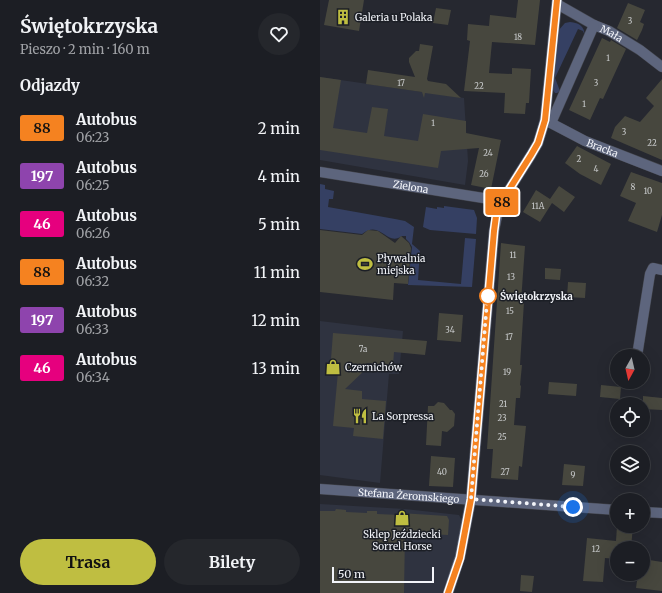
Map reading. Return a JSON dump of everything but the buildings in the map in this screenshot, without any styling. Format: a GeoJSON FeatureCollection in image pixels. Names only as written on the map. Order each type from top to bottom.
{"type":"FeatureCollection","features":[{"type":"Feature","properties":{"kind":"street","name":"Mała"},"geometry":{"type":"LineString","coordinates":[[557,2],[640,50],[662,67]]}},
{"type":"Feature","properties":{"kind":"street"},"geometry":{"type":"LineString","coordinates":[[548,122],[557,2]]}},
{"type":"Feature","properties":{"kind":"street"},"geometry":{"type":"LineString","coordinates":[[448,593],[460,558],[471,499],[491,252],[496,216],[502,201],[538,143],[594,24]]}},
{"type":"Feature","properties":{"kind":"street","name":"Bracka"},"geometry":{"type":"LineString","coordinates":[[548,122],[585,141],[662,171]]}},
{"type":"Feature","properties":{"kind":"street","name":"Zielona"},"geometry":{"type":"LineString","coordinates":[[320,172],[502,201]]}},
{"type":"Feature","properties":{"kind":"street"},"geometry":{"type":"LineString","coordinates":[[638,349],[650,274],[653,268],[662,270]]}},
{"type":"Feature","properties":{"kind":"street","name":"Stefana Żeromskiego"},"geometry":{"type":"LineString","coordinates":[[320,489],[610,509]]}},
{"type":"Feature","properties":{"kind":"street"},"geometry":{"type":"LineString","coordinates":[[650,512],[662,513]]}},
{"type":"Feature","properties":{"kind":"shaded area"},"geometry":{"type":"Polygon","coordinates":[[[570,22],[581,26],[584,30],[585,36],[583,31],[578,29],[555,78],[560,91],[555,93],[553,90],[558,31],[565,23],[570,22]]]}},
{"type":"Feature","properties":{"kind":"shaded area"},"geometry":{"type":"Polygon","coordinates":[[[320,77],[464,98],[468,161],[465,185],[320,160],[320,77]]]}},
{"type":"Feature","properties":{"kind":"shaded area"},"geometry":{"type":"Polygon","coordinates":[[[320,184],[325,185],[325,189],[334,191],[333,199],[329,199],[328,207],[405,221],[414,227],[412,244],[420,251],[418,280],[461,284],[465,238],[476,239],[472,287],[408,285],[412,247],[406,239],[406,236],[392,238],[374,230],[369,230],[362,234],[320,229],[320,184]]]}},
{"type":"Feature","properties":{"kind":"shaded area"},"geometry":{"type":"Polygon","coordinates":[[[444,206],[474,210],[477,218],[476,234],[430,230],[423,227],[426,207],[437,209],[437,207],[444,208],[444,206]]]}},
{"type":"Feature","properties":{"kind":"shaded area"},"geometry":{"type":"Polygon","coordinates":[[[320,321],[403,331],[399,374],[389,374],[380,483],[320,475],[320,321]]]}},
{"type":"Feature","properties":{"kind":"shaded area"},"geometry":{"type":"Polygon","coordinates":[[[320,504],[405,509],[459,515],[462,521],[454,559],[442,593],[320,593],[320,504]]]}},
{"type":"Feature","properties":{"kind":"bus line","name":"88"},"geometry":{"type":"LineString","coordinates":[[448,593],[460,558],[471,499],[496,216],[502,201],[538,143],[545,120],[557,0]]}},
{"type":"Feature","properties":{"kind":"place","name":"Galeria u Polaka"},"geometry":{"type":"Point","coordinates":[343,17]}},
{"type":"Feature","properties":{"kind":"place","name":"Pływalnia miejska"},"geometry":{"type":"Point","coordinates":[365,264]}},
{"type":"Feature","properties":{"kind":"place","name":"Świętokrzyska"},"geometry":{"type":"Point","coordinates":[488,296]}},
{"type":"Feature","properties":{"kind":"place","name":"Czernichów"},"geometry":{"type":"Point","coordinates":[333,367]}},
{"type":"Feature","properties":{"kind":"place","name":"La Sorpressa"},"geometry":{"type":"Point","coordinates":[360,416]}},
{"type":"Feature","properties":{"kind":"place","name":"Sklep Jeździecki Sorrel Horse"},"geometry":{"type":"Point","coordinates":[402,518]}},
{"type":"Feature","properties":{"kind":"route"},"geometry":{"type":"LineString","coordinates":[[488,296],[488,289],[471,499],[573,507]]}}]}
